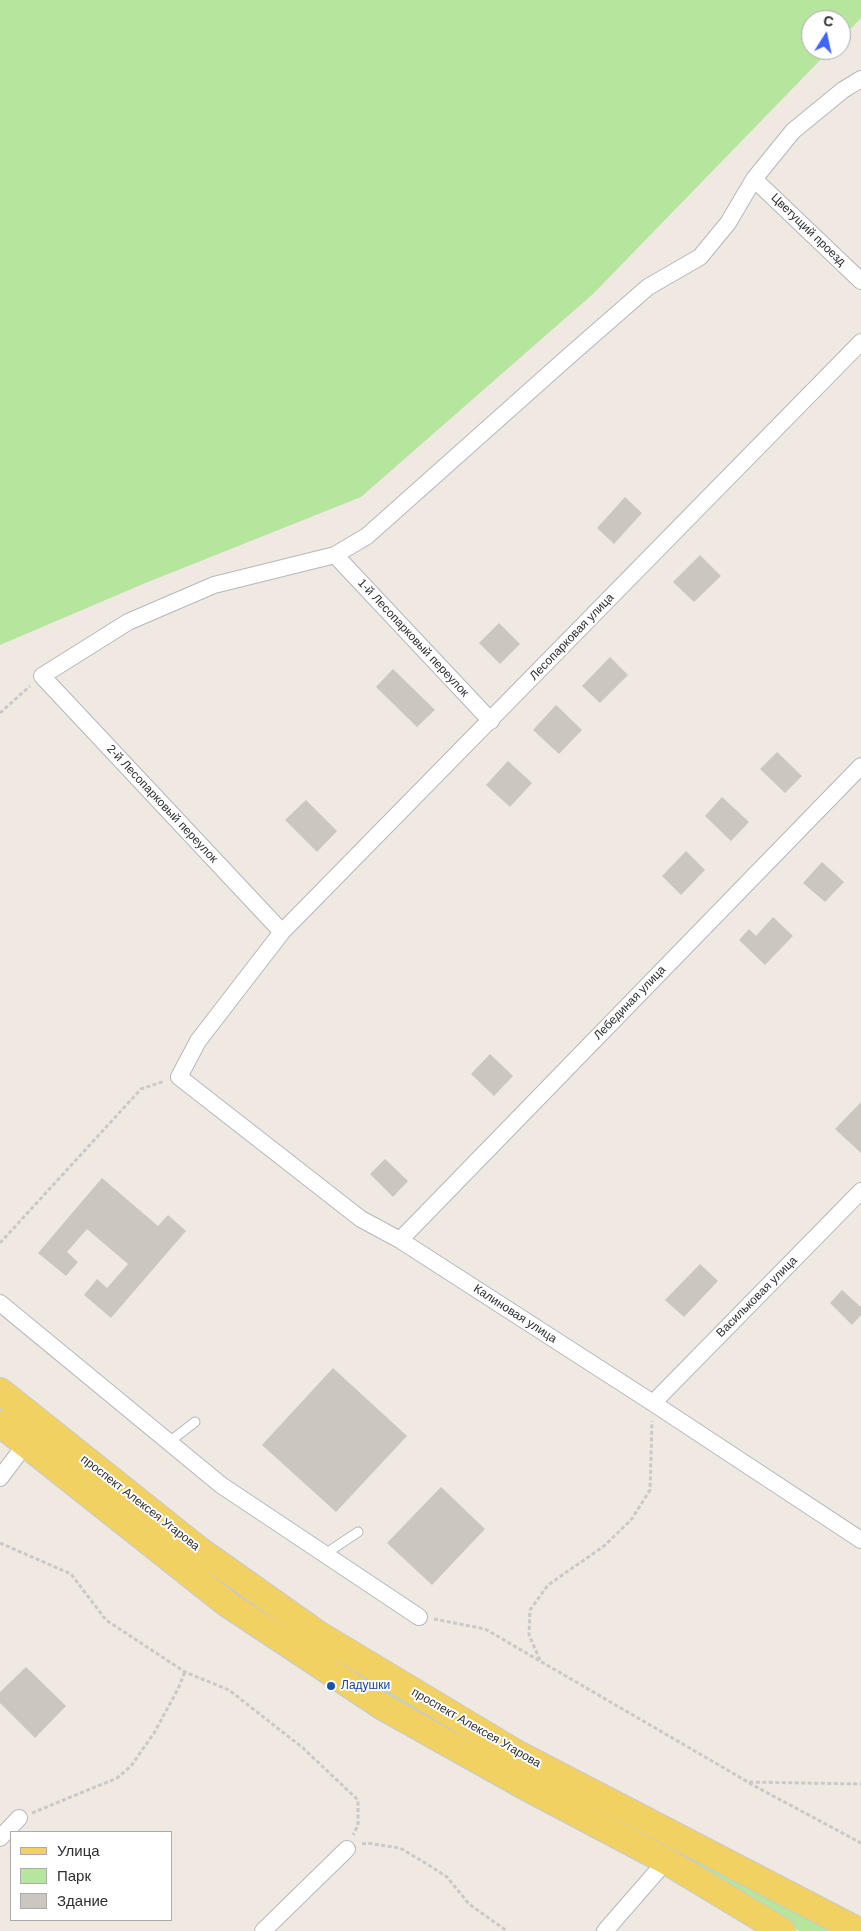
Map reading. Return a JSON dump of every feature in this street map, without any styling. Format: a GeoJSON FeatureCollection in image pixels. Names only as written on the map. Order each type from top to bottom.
{"type":"FeatureCollection","features":[{"type":"Feature","properties":{"kind":"main road","name":"проспект Алексея Угарова"},"geometry":{"type":"LineString","coordinates":[[0,1391],[198,1549],[318,1634],[516,1753],[859,1931]]}},
{"type":"Feature","properties":{"kind":"main road","name":"проспект Алексея Угарова"},"geometry":{"type":"LineString","coordinates":[[0,1424],[226,1603],[383,1707],[524,1786],[666,1861],[782,1931]]}},
{"type":"Feature","properties":{"kind":"main road"},"geometry":{"type":"LineString","coordinates":[[25,1445],[41,1425]]}},
{"type":"Feature","properties":{"kind":"street"},"geometry":{"type":"LineString","coordinates":[[42,676],[128,622],[214,585],[334,555],[367,536],[648,287],[700,257],[728,223],[754,179],[793,131],[843,90],[861,79]]}},
{"type":"Feature","properties":{"kind":"street","name":"Цветущий проезд"},"geometry":{"type":"LineString","coordinates":[[754,179],[861,281]]}},
{"type":"Feature","properties":{"kind":"street","name":"Лесопарковая улица"},"geometry":{"type":"LineString","coordinates":[[179,1077],[198,1041],[282,932],[861,342]]}},
{"type":"Feature","properties":{"kind":"street","name":"1-й Лесопарковый переулок"},"geometry":{"type":"LineString","coordinates":[[334,555],[490,721]]}},
{"type":"Feature","properties":{"kind":"street","name":"2-й Лесопарковый переулок"},"geometry":{"type":"LineString","coordinates":[[42,676],[282,932]]}},
{"type":"Feature","properties":{"kind":"street","name":"Лебединая улица"},"geometry":{"type":"LineString","coordinates":[[400,1240],[861,766]]}},
{"type":"Feature","properties":{"kind":"street","name":"Калиновая улица"},"geometry":{"type":"LineString","coordinates":[[179,1077],[361,1219],[400,1240],[861,1540]]}},
{"type":"Feature","properties":{"kind":"street","name":"Васильковая улица"},"geometry":{"type":"LineString","coordinates":[[653,1403],[861,1191]]}},
{"type":"Feature","properties":{"kind":"street"},"geometry":{"type":"LineString","coordinates":[[0,1303],[221,1485],[419,1617]]}},
{"type":"Feature","properties":{"kind":"street"},"geometry":{"type":"LineString","coordinates":[[0,1478],[25,1445]]}},
{"type":"Feature","properties":{"kind":"street"},"geometry":{"type":"LineString","coordinates":[[0,1838],[19,1818]]}},
{"type":"Feature","properties":{"kind":"street"},"geometry":{"type":"LineString","coordinates":[[264,1931],[347,1849]]}},
{"type":"Feature","properties":{"kind":"street"},"geometry":{"type":"LineString","coordinates":[[605,1931],[666,1861]]}},
{"type":"Feature","properties":{"kind":"lane"},"geometry":{"type":"LineString","coordinates":[[169,1442],[194,1422]]}},
{"type":"Feature","properties":{"kind":"lane"},"geometry":{"type":"LineString","coordinates":[[325,1554],[358,1532]]}},
{"type":"Feature","properties":{"kind":"path"},"geometry":{"type":"LineString","coordinates":[[0,712],[42,676]]}},
{"type":"Feature","properties":{"kind":"path"},"geometry":{"type":"LineString","coordinates":[[0,1243],[140,1089],[179,1077]]}},
{"type":"Feature","properties":{"kind":"path"},"geometry":{"type":"LineString","coordinates":[[540,1661],[529,1636],[530,1610],[548,1585],[604,1546],[631,1520],[650,1490],[653,1403]]}},
{"type":"Feature","properties":{"kind":"path"},"geometry":{"type":"LineString","coordinates":[[0,1543],[71,1574],[106,1620],[185,1672],[229,1690],[303,1748],[358,1800],[358,1825],[347,1849]]}},
{"type":"Feature","properties":{"kind":"path"},"geometry":{"type":"LineString","coordinates":[[419,1617],[485,1629],[748,1782],[861,1843]]}},
{"type":"Feature","properties":{"kind":"path"},"geometry":{"type":"LineString","coordinates":[[19,1818],[116,1778],[131,1766],[154,1733],[185,1672]]}},
{"type":"Feature","properties":{"kind":"path"},"geometry":{"type":"LineString","coordinates":[[748,1782],[861,1784]]}},
{"type":"Feature","properties":{"kind":"path"},"geometry":{"type":"LineString","coordinates":[[347,1849],[367,1843],[400,1848],[447,1878],[469,1904],[507,1931]]}},
{"type":"Feature","properties":{"kind":"green space"},"geometry":{"type":"Polygon","coordinates":[[[0,0],[861,0],[861,18],[851,28],[851,10],[801,10],[801,60],[820,60],[593,294],[361,497],[143,584],[0,645],[0,0]]]}},
{"type":"Feature","properties":{"kind":"green space"},"geometry":{"type":"Polygon","coordinates":[[[174,1541],[838,1931],[799,1931],[745,1896],[517,1773],[350,1674],[199,1569],[174,1541]]]}},
{"type":"Feature","properties":{"kind":"building"},"geometry":{"type":"Polygon","coordinates":[[[625,497],[642,513],[614,544],[597,528],[625,497]]]}},
{"type":"Feature","properties":{"kind":"building"},"geometry":{"type":"Polygon","coordinates":[[[700,555],[721,576],[694,602],[673,582],[700,555]]]}},
{"type":"Feature","properties":{"kind":"building"},"geometry":{"type":"Polygon","coordinates":[[[499,623],[520,644],[500,664],[479,643],[499,623]]]}},
{"type":"Feature","properties":{"kind":"building"},"geometry":{"type":"Polygon","coordinates":[[[610,657],[628,675],[600,703],[582,686],[610,657]]]}},
{"type":"Feature","properties":{"kind":"building"},"geometry":{"type":"Polygon","coordinates":[[[393,669],[435,710],[417,727],[376,687],[393,669]]]}},
{"type":"Feature","properties":{"kind":"building"},"geometry":{"type":"Polygon","coordinates":[[[556,705],[582,730],[559,754],[533,730],[556,705]]]}},
{"type":"Feature","properties":{"kind":"building"},"geometry":{"type":"Polygon","coordinates":[[[777,752],[802,776],[785,793],[760,769],[777,752]]]}},
{"type":"Feature","properties":{"kind":"building"},"geometry":{"type":"Polygon","coordinates":[[[508,761],[532,783],[510,807],[486,785],[508,761]]]}},
{"type":"Feature","properties":{"kind":"building"},"geometry":{"type":"Polygon","coordinates":[[[722,797],[749,822],[731,841],[705,816],[722,797]]]}},
{"type":"Feature","properties":{"kind":"building"},"geometry":{"type":"Polygon","coordinates":[[[306,800],[337,831],[317,852],[285,820],[306,800]]]}},
{"type":"Feature","properties":{"kind":"building"},"geometry":{"type":"Polygon","coordinates":[[[686,851],[705,870],[681,895],[662,876],[686,851]]]}},
{"type":"Feature","properties":{"kind":"building"},"geometry":{"type":"Polygon","coordinates":[[[822,862],[844,882],[825,902],[803,883],[822,862]]]}},
{"type":"Feature","properties":{"kind":"building"},"geometry":{"type":"Polygon","coordinates":[[[773,917],[793,936],[765,965],[739,940],[749,929],[756,936],[773,917]]]}},
{"type":"Feature","properties":{"kind":"building"},"geometry":{"type":"Polygon","coordinates":[[[490,1054],[513,1076],[494,1096],[471,1074],[490,1054]]]}},
{"type":"Feature","properties":{"kind":"building"},"geometry":{"type":"Polygon","coordinates":[[[861,1102],[861,1153],[835,1129],[861,1102]]]}},
{"type":"Feature","properties":{"kind":"building"},"geometry":{"type":"Polygon","coordinates":[[[385,1159],[408,1181],[393,1197],[370,1174],[385,1159]]]}},
{"type":"Feature","properties":{"kind":"building"},"geometry":{"type":"Polygon","coordinates":[[[102,1178],[158,1226],[168,1215],[186,1231],[111,1318],[84,1295],[97,1279],[107,1288],[128,1264],[87,1229],[67,1252],[78,1262],[66,1276],[38,1253],[102,1178]]]}},
{"type":"Feature","properties":{"kind":"building"},"geometry":{"type":"Polygon","coordinates":[[[700,1264],[718,1281],[684,1317],[665,1300],[700,1264]]]}},
{"type":"Feature","properties":{"kind":"building"},"geometry":{"type":"Polygon","coordinates":[[[842,1290],[861,1307],[861,1315],[852,1325],[830,1303],[842,1290]]]}},
{"type":"Feature","properties":{"kind":"building"},"geometry":{"type":"Polygon","coordinates":[[[333,1368],[407,1436],[336,1512],[262,1445],[333,1368]]]}},
{"type":"Feature","properties":{"kind":"building"},"geometry":{"type":"Polygon","coordinates":[[[441,1487],[485,1529],[432,1585],[387,1543],[441,1487]]]}},
{"type":"Feature","properties":{"kind":"building"},"geometry":{"type":"Polygon","coordinates":[[[26,1667],[66,1706],[35,1738],[0,1703],[0,1692],[26,1667]]]}},
{"type":"Feature","properties":{"kind":"place","name":"Ладушки"},"geometry":{"type":"Point","coordinates":[331,1686]}}]}
